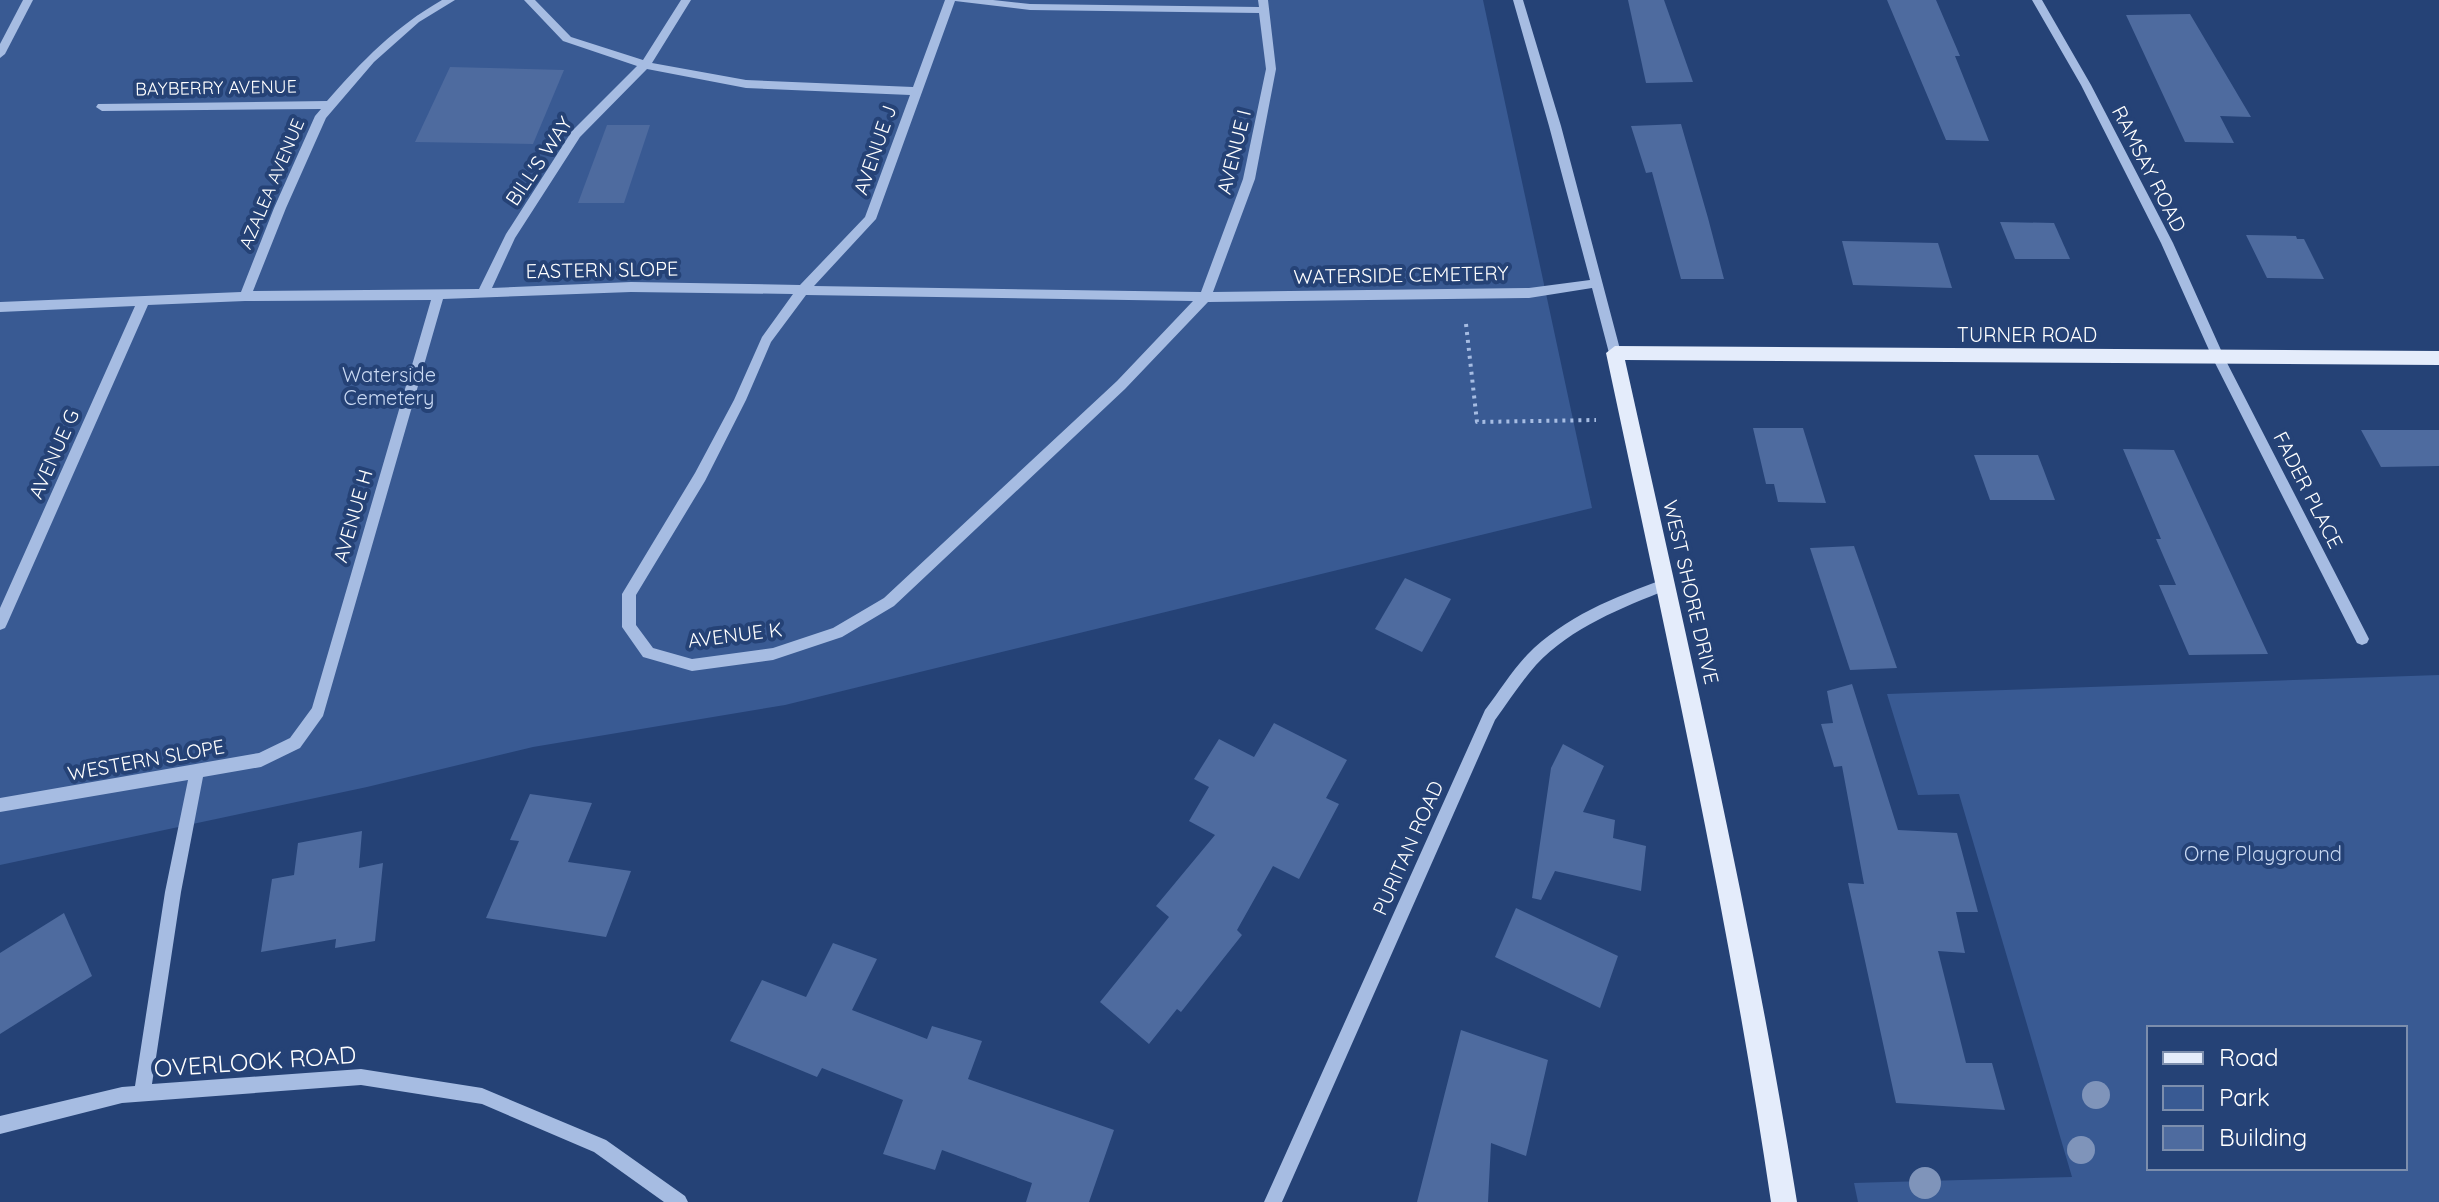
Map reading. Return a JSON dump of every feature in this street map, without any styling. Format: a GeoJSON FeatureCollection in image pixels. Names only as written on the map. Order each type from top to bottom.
{"type":"FeatureCollection","features":[{"type":"Feature","properties":{"kind":"main road","name":"TURNER ROAD"},"geometry":{"type":"LineString","coordinates":[[1615,353],[2439,358]]}},
{"type":"Feature","properties":{"kind":"main road","name":"WEST SHORE DRIVE"},"geometry":{"type":"LineString","coordinates":[[1615,353],[1720,840],[1762,1058],[1784,1202]]}},
{"type":"Feature","properties":{"kind":"street"},"geometry":{"type":"LineString","coordinates":[[0,54],[28,0]]}},
{"type":"Feature","properties":{"kind":"street","name":"AZALEA AVENUE"},"geometry":{"type":"LineString","coordinates":[[245,296],[321,116],[370,59],[415,20],[450,0]]}},
{"type":"Feature","properties":{"kind":"street"},"geometry":{"type":"LineString","coordinates":[[529,0],[567,39],[645,65],[746,84],[914,91]]}},
{"type":"Feature","properties":{"kind":"street","name":"BILL'S WAY"},"geometry":{"type":"LineString","coordinates":[[484,292],[510,237],[576,134],[645,65],[686,0]]}},
{"type":"Feature","properties":{"kind":"street","name":"AVENUE J"},"geometry":{"type":"LineString","coordinates":[[802,291],[870,219],[914,91],[950,0]]}},
{"type":"Feature","properties":{"kind":"street"},"geometry":{"type":"LineString","coordinates":[[959,0],[1030,7],[1263,5]]}},
{"type":"Feature","properties":{"kind":"street","name":"WEST SHORE DRIVE"},"geometry":{"type":"LineString","coordinates":[[1518,0],[1615,353]]}},
{"type":"Feature","properties":{"kind":"street","name":"RAMSAY ROAD"},"geometry":{"type":"LineString","coordinates":[[2037,0],[2086,85],[2154,217],[2219,359]]}},
{"type":"Feature","properties":{"kind":"street","name":"AVENUE I"},"geometry":{"type":"LineString","coordinates":[[1205,297],[1249,179],[1259,132],[1271,69],[1263,5]]}},
{"type":"Feature","properties":{"kind":"street","name":"BAYBERRY AVENUE"},"geometry":{"type":"LineString","coordinates":[[102,107],[331,105]]}},
{"type":"Feature","properties":{"kind":"street","name":"WATERSIDE CEMETERY"},"geometry":{"type":"LineString","coordinates":[[1205,297],[1529,293],[1598,283]]}},
{"type":"Feature","properties":{"kind":"street","name":"EASTERN SLOPE"},"geometry":{"type":"LineString","coordinates":[[0,307],[245,296],[438,295],[631,287],[1205,297]]}},
{"type":"Feature","properties":{"kind":"street","name":"AVENUE K"},"geometry":{"type":"LineString","coordinates":[[802,291],[766,340],[740,400],[700,477],[629,594],[629,627],[648,653],[692,665],[773,654],[837,633],[889,602],[1121,385],[1205,297]]}},
{"type":"Feature","properties":{"kind":"street","name":"AVENUE H"},"geometry":{"type":"LineString","coordinates":[[295,743],[318,711],[438,295]]}},
{"type":"Feature","properties":{"kind":"street","name":"AVENUE G"},"geometry":{"type":"LineString","coordinates":[[0,624],[144,300]]}},
{"type":"Feature","properties":{"kind":"street","name":"FADER PLACE"},"geometry":{"type":"LineString","coordinates":[[2219,359],[2362,639]]}},
{"type":"Feature","properties":{"kind":"street","name":"PURITAN ROAD"},"geometry":{"type":"LineString","coordinates":[[1273,1202],[1490,715],[1532,659],[1573,627],[1615,604],[1664,585]]}},
{"type":"Feature","properties":{"kind":"street","name":"WESTERN SLOPE"},"geometry":{"type":"LineString","coordinates":[[0,805],[261,760],[295,743]]}},
{"type":"Feature","properties":{"kind":"street"},"geometry":{"type":"LineString","coordinates":[[142,1093],[173,892],[197,771]]}},
{"type":"Feature","properties":{"kind":"street","name":"OVERLOOK ROAD"},"geometry":{"type":"LineString","coordinates":[[0,1125],[122,1095],[361,1077],[482,1096],[600,1146],[679,1202]]}},
{"type":"Feature","properties":{"kind":"path"},"geometry":{"type":"LineString","coordinates":[[1462,294],[1477,422],[1629,420]]}},
{"type":"Feature","properties":{"kind":"green space","name":"Waterside Cemetery"},"geometry":{"type":"Polygon","coordinates":[[[0,0],[1483,0],[1592,508],[785,705],[533,747],[367,787],[0,865],[0,0]]]}},
{"type":"Feature","properties":{"kind":"green space","name":"Orne Playground"},"geometry":{"type":"Polygon","coordinates":[[[2439,675],[2439,1202],[1858,1202],[1854,1183],[2072,1177],[1959,794],[1918,795],[1887,694],[2439,675]]]}},
{"type":"Feature","properties":{"kind":"building"},"geometry":{"type":"Polygon","coordinates":[[[1628,0],[1664,0],[1693,82],[1646,83],[1628,0]]]}},
{"type":"Feature","properties":{"kind":"building"},"geometry":{"type":"Polygon","coordinates":[[[1887,0],[1936,0],[1960,56],[1955,56],[1989,141],[1946,140],[1887,0]]]}},
{"type":"Feature","properties":{"kind":"building"},"geometry":{"type":"Polygon","coordinates":[[[2190,14],[2251,117],[2220,116],[2234,143],[2185,142],[2126,15],[2190,14]]]}},
{"type":"Feature","properties":{"kind":"building"},"geometry":{"type":"Polygon","coordinates":[[[450,67],[564,70],[533,144],[415,142],[450,67]]]}},
{"type":"Feature","properties":{"kind":"building"},"geometry":{"type":"Polygon","coordinates":[[[1681,124],[1724,279],[1681,279],[1652,172],[1646,173],[1631,126],[1681,124]]]}},
{"type":"Feature","properties":{"kind":"building"},"geometry":{"type":"Polygon","coordinates":[[[607,125],[650,125],[624,203],[578,203],[607,125]]]}},
{"type":"Feature","properties":{"kind":"building"},"geometry":{"type":"Polygon","coordinates":[[[2000,222],[2054,223],[2070,259],[2015,259],[2000,222]]]}},
{"type":"Feature","properties":{"kind":"building"},"geometry":{"type":"Polygon","coordinates":[[[2246,235],[2296,236],[2297,239],[2304,239],[2324,279],[2267,278],[2246,235]]]}},
{"type":"Feature","properties":{"kind":"building"},"geometry":{"type":"Polygon","coordinates":[[[1842,241],[1938,243],[1952,288],[1853,285],[1842,241]]]}},
{"type":"Feature","properties":{"kind":"building"},"geometry":{"type":"Polygon","coordinates":[[[1753,428],[1803,428],[1826,503],[1778,502],[1774,484],[1766,484],[1753,428]]]}},
{"type":"Feature","properties":{"kind":"building"},"geometry":{"type":"Polygon","coordinates":[[[2361,430],[2439,430],[2439,466],[2381,467],[2361,430]]]}},
{"type":"Feature","properties":{"kind":"building"},"geometry":{"type":"Polygon","coordinates":[[[2123,449],[2174,450],[2268,654],[2189,655],[2159,585],[2176,585],[2156,539],[2161,539],[2123,449]]]}},
{"type":"Feature","properties":{"kind":"building"},"geometry":{"type":"Polygon","coordinates":[[[1974,455],[2038,455],[2055,500],[1990,500],[1974,455]]]}},
{"type":"Feature","properties":{"kind":"building"},"geometry":{"type":"Polygon","coordinates":[[[1854,546],[1897,668],[1850,670],[1810,548],[1854,546]]]}},
{"type":"Feature","properties":{"kind":"building"},"geometry":{"type":"Polygon","coordinates":[[[1405,578],[1451,599],[1422,652],[1375,629],[1405,578]]]}},
{"type":"Feature","properties":{"kind":"building"},"geometry":{"type":"Polygon","coordinates":[[[1852,684],[1898,830],[1957,833],[1978,912],[1956,912],[1965,953],[1938,951],[1966,1063],[1992,1063],[2005,1110],[1896,1103],[1848,883],[1864,884],[1842,766],[1834,767],[1821,724],[1833,723],[1827,691],[1852,684]]]}},
{"type":"Feature","properties":{"kind":"building"},"geometry":{"type":"Polygon","coordinates":[[[1274,723],[1347,760],[1326,798],[1339,804],[1299,879],[1273,866],[1237,930],[1242,935],[1181,1012],[1177,1009],[1149,1044],[1100,1002],[1169,917],[1156,906],[1215,835],[1189,821],[1209,787],[1194,779],[1219,739],[1254,757],[1274,723]]]}},
{"type":"Feature","properties":{"kind":"building"},"geometry":{"type":"Polygon","coordinates":[[[1563,744],[1604,766],[1583,812],[1615,820],[1613,838],[1646,846],[1641,891],[1555,871],[1541,900],[1532,898],[1551,768],[1563,744]]]}},
{"type":"Feature","properties":{"kind":"building"},"geometry":{"type":"Polygon","coordinates":[[[530,794],[592,803],[568,862],[631,871],[606,937],[486,918],[519,841],[510,840],[530,794]]]}},
{"type":"Feature","properties":{"kind":"building"},"geometry":{"type":"Polygon","coordinates":[[[362,831],[359,868],[383,863],[375,941],[335,948],[336,939],[261,952],[272,879],[294,875],[298,843],[362,831]]]}},
{"type":"Feature","properties":{"kind":"building"},"geometry":{"type":"Polygon","coordinates":[[[1516,908],[1618,956],[1600,1008],[1495,957],[1516,908]]]}},
{"type":"Feature","properties":{"kind":"building"},"geometry":{"type":"Polygon","coordinates":[[[64,913],[92,976],[0,1034],[0,953],[64,913]]]}},
{"type":"Feature","properties":{"kind":"building"},"geometry":{"type":"Polygon","coordinates":[[[833,943],[877,959],[852,1010],[927,1039],[932,1026],[982,1041],[968,1079],[1114,1130],[1089,1202],[1026,1202],[1032,1183],[942,1150],[935,1170],[883,1154],[903,1100],[822,1068],[817,1077],[730,1041],[762,980],[806,997],[833,943]]]}},
{"type":"Feature","properties":{"kind":"building"},"geometry":{"type":"Polygon","coordinates":[[[1461,1030],[1548,1060],[1526,1156],[1491,1143],[1488,1202],[1417,1202],[1461,1030]]]}}]}
